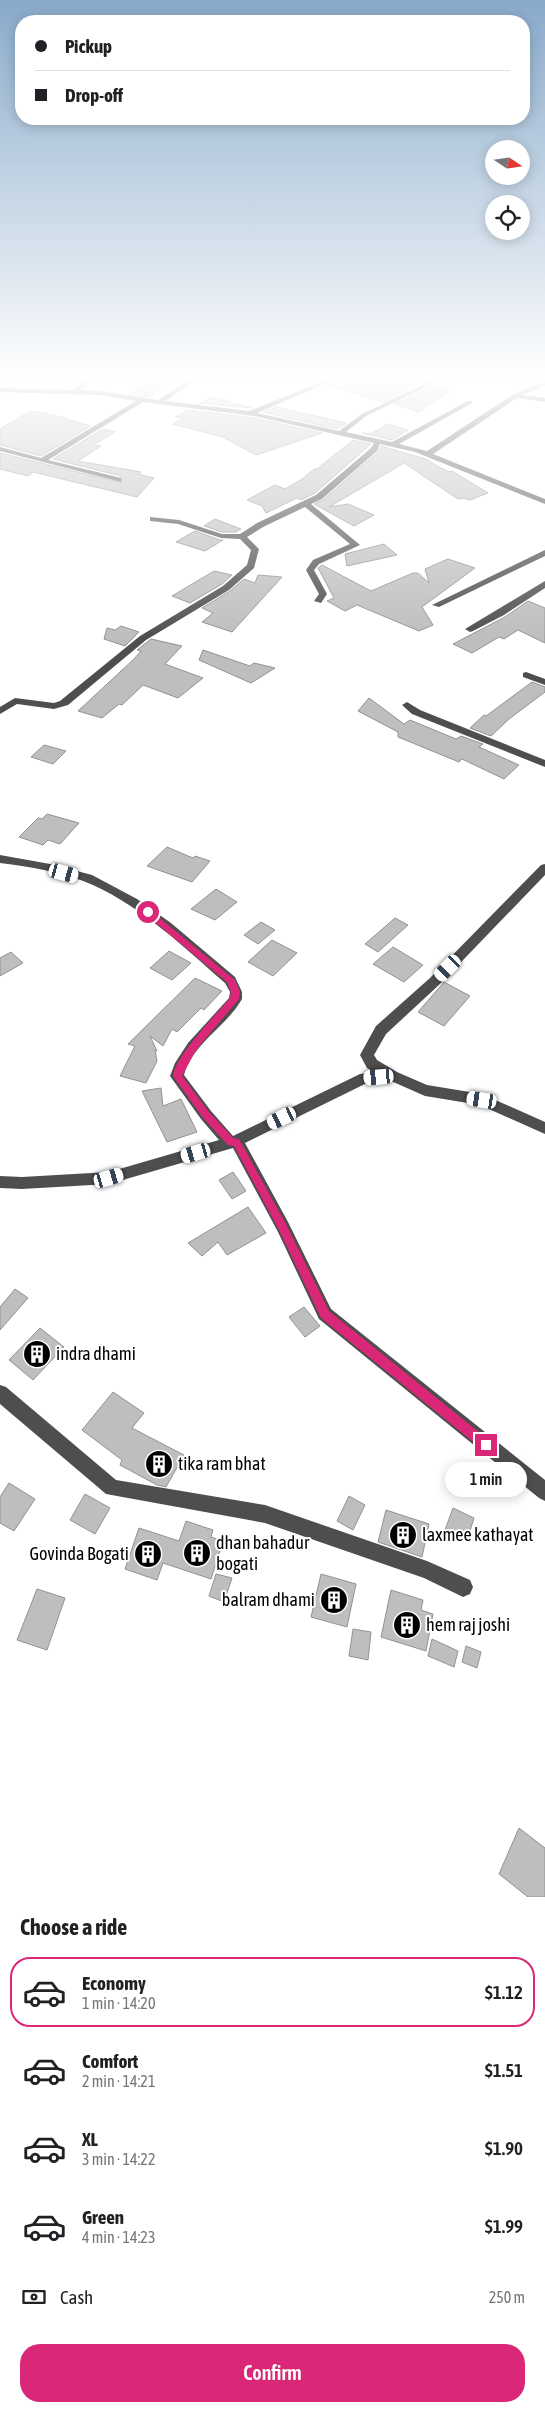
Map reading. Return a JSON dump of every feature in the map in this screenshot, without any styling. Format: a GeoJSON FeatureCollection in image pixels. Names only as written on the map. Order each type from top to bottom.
{"type":"FeatureCollection","features":[{"type":"Feature","properties":{"kind":"street"},"geometry":{"type":"LineString","coordinates":[[48,463],[118,480]]}},
{"type":"Feature","properties":{"kind":"street"},"geometry":{"type":"LineString","coordinates":[[153,519],[178,522],[221,536],[242,537],[260,525],[319,497],[358,463]]}},
{"type":"Feature","properties":{"kind":"street"},"geometry":{"type":"LineString","coordinates":[[449,463],[545,502]]}},
{"type":"Feature","properties":{"kind":"street"},"geometry":{"type":"LineString","coordinates":[[306,504],[356,545],[316,562],[310,570],[323,594],[318,601]]}},
{"type":"Feature","properties":{"kind":"street"},"geometry":{"type":"LineString","coordinates":[[0,711],[15,701],[54,706],[64,702],[143,638],[226,588],[251,566],[254,549],[242,537]]}},
{"type":"Feature","properties":{"kind":"street"},"geometry":{"type":"LineString","coordinates":[[436,604],[545,553]]}},
{"type":"Feature","properties":{"kind":"street"},"geometry":{"type":"LineString","coordinates":[[470,629],[501,613],[545,584]]}},
{"type":"Feature","properties":{"kind":"street"},"geometry":{"type":"LineString","coordinates":[[526,675],[545,682]]}},
{"type":"Feature","properties":{"kind":"street"},"geometry":{"type":"LineString","coordinates":[[407,705],[416,712],[545,764]]}},
{"type":"Feature","properties":{"kind":"street"},"geometry":{"type":"LineString","coordinates":[[0,859],[35,865],[97,882],[148,912],[230,980],[236,992],[234,999],[193,1047],[178,1071],[177,1076],[206,1115],[234,1142],[282,1227],[325,1314],[545,1492]]}},
{"type":"Feature","properties":{"kind":"street"},"geometry":{"type":"LineString","coordinates":[[545,868],[463,954],[381,1030],[366,1055],[372,1064],[392,1076],[425,1090],[482,1100],[545,1128]]}},
{"type":"Feature","properties":{"kind":"street"},"geometry":{"type":"LineString","coordinates":[[0,1182],[22,1183],[109,1178],[234,1142],[365,1078],[392,1076]]}},
{"type":"Feature","properties":{"kind":"street"},"geometry":{"type":"LineString","coordinates":[[0,1393],[112,1488],[265,1514],[426,1570],[463,1587]]}},
{"type":"Feature","properties":{"kind":"building"},"geometry":{"type":"Polygon","coordinates":[[[0,463],[39,463],[122,483],[121,476],[67,463],[87,463],[141,472],[138,474],[154,478],[137,497],[33,472],[28,476],[0,469],[0,463]]]}},
{"type":"Feature","properties":{"kind":"building"},"geometry":{"type":"Polygon","coordinates":[[[325,463],[350,463],[315,493],[301,500],[297,498],[266,513],[262,506],[247,500],[275,485],[285,489],[314,469],[317,469],[325,463]]]}},
{"type":"Feature","properties":{"kind":"building"},"geometry":{"type":"Polygon","coordinates":[[[366,463],[432,463],[449,472],[452,471],[488,493],[470,500],[458,499],[404,463],[329,507],[348,504],[374,515],[354,526],[314,504],[323,500],[366,463]]]}},
{"type":"Feature","properties":{"kind":"building"},"geometry":{"type":"Polygon","coordinates":[[[215,519],[241,529],[236,532],[222,532],[204,526],[215,519]]]}},
{"type":"Feature","properties":{"kind":"building"},"geometry":{"type":"Polygon","coordinates":[[[195,531],[223,540],[205,551],[176,542],[195,531]]]}},
{"type":"Feature","properties":{"kind":"building"},"geometry":{"type":"Polygon","coordinates":[[[384,544],[397,555],[347,566],[345,554],[384,544]]]}},
{"type":"Feature","properties":{"kind":"building"},"geometry":{"type":"Polygon","coordinates":[[[448,559],[475,568],[422,607],[433,625],[419,631],[357,605],[345,611],[327,601],[334,598],[318,568],[322,565],[371,591],[413,573],[418,573],[429,583],[425,569],[448,559]]]}},
{"type":"Feature","properties":{"kind":"building"},"geometry":{"type":"Polygon","coordinates":[[[214,571],[232,575],[222,584],[190,603],[172,596],[214,571]]]}},
{"type":"Feature","properties":{"kind":"building"},"geometry":{"type":"Polygon","coordinates":[[[258,575],[282,577],[232,632],[202,622],[213,613],[202,608],[230,591],[244,579],[255,583],[258,575]]]}},
{"type":"Feature","properties":{"kind":"building"},"geometry":{"type":"Polygon","coordinates":[[[528,601],[545,608],[545,643],[518,630],[504,639],[499,637],[472,653],[453,644],[505,617],[528,601]]]}},
{"type":"Feature","properties":{"kind":"building"},"geometry":{"type":"Polygon","coordinates":[[[121,626],[139,632],[125,646],[104,639],[107,628],[115,630],[121,626]]]}},
{"type":"Feature","properties":{"kind":"building"},"geometry":{"type":"Polygon","coordinates":[[[151,639],[182,646],[165,664],[203,678],[178,698],[143,685],[122,705],[119,704],[102,718],[78,711],[134,659],[141,651],[137,650],[151,639]]]}},
{"type":"Feature","properties":{"kind":"building"},"geometry":{"type":"Polygon","coordinates":[[[203,650],[250,666],[254,663],[275,668],[251,683],[199,660],[203,650]]]}},
{"type":"Feature","properties":{"kind":"building"},"geometry":{"type":"Polygon","coordinates":[[[532,682],[545,687],[545,692],[509,719],[491,736],[470,728],[484,715],[486,716],[532,682]]]}},
{"type":"Feature","properties":{"kind":"building"},"geometry":{"type":"Polygon","coordinates":[[[369,698],[404,724],[410,720],[456,739],[461,736],[483,744],[479,747],[519,765],[504,779],[462,759],[459,762],[398,737],[398,732],[358,711],[369,698]]]}},
{"type":"Feature","properties":{"kind":"building"},"geometry":{"type":"Polygon","coordinates":[[[44,745],[66,751],[53,764],[31,757],[44,745]]]}},
{"type":"Feature","properties":{"kind":"building"},"geometry":{"type":"Polygon","coordinates":[[[47,814],[79,823],[60,844],[48,840],[43,845],[19,837],[38,818],[42,819],[47,814]]]}},
{"type":"Feature","properties":{"kind":"building"},"geometry":{"type":"Polygon","coordinates":[[[167,847],[193,858],[195,856],[210,861],[192,882],[147,866],[167,847]]]}},
{"type":"Feature","properties":{"kind":"building"},"geometry":{"type":"Polygon","coordinates":[[[216,889],[237,902],[215,920],[191,909],[216,889]]]}},
{"type":"Feature","properties":{"kind":"building"},"geometry":{"type":"Polygon","coordinates":[[[395,918],[408,925],[378,952],[365,944],[395,918]]]}},
{"type":"Feature","properties":{"kind":"building"},"geometry":{"type":"Polygon","coordinates":[[[261,922],[275,930],[258,944],[244,935],[261,922]]]}},
{"type":"Feature","properties":{"kind":"building"},"geometry":{"type":"Polygon","coordinates":[[[272,940],[297,953],[273,976],[248,962],[272,940]]]}},
{"type":"Feature","properties":{"kind":"building"},"geometry":{"type":"Polygon","coordinates":[[[393,947],[423,965],[404,982],[373,964],[393,947]]]}},
{"type":"Feature","properties":{"kind":"building"},"geometry":{"type":"Polygon","coordinates":[[[169,951],[191,963],[172,980],[150,968],[169,951]]]}},
{"type":"Feature","properties":{"kind":"building"},"geometry":{"type":"Polygon","coordinates":[[[11,952],[23,963],[0,976],[0,958],[11,952]]]}},
{"type":"Feature","properties":{"kind":"building"},"geometry":{"type":"Polygon","coordinates":[[[195,978],[222,991],[204,1010],[201,1008],[177,1032],[172,1029],[163,1046],[150,1036],[157,1051],[155,1050],[157,1061],[146,1083],[120,1076],[135,1046],[128,1044],[195,978]]]}},
{"type":"Feature","properties":{"kind":"building"},"geometry":{"type":"Polygon","coordinates":[[[444,982],[470,996],[444,1026],[418,1012],[444,982]]]}},
{"type":"Feature","properties":{"kind":"building"},"geometry":{"type":"Polygon","coordinates":[[[161,1088],[163,1106],[181,1099],[197,1132],[167,1142],[142,1091],[161,1088]]]}},
{"type":"Feature","properties":{"kind":"building"},"geometry":{"type":"Polygon","coordinates":[[[233,1172],[246,1191],[232,1199],[219,1180],[233,1172]]]}},
{"type":"Feature","properties":{"kind":"building"},"geometry":{"type":"Polygon","coordinates":[[[248,1207],[266,1233],[227,1255],[218,1242],[202,1256],[188,1243],[248,1207]]]}},
{"type":"Feature","properties":{"kind":"building"},"geometry":{"type":"Polygon","coordinates":[[[15,1289],[28,1298],[0,1330],[0,1307],[15,1289]]]}},
{"type":"Feature","properties":{"kind":"building"},"geometry":{"type":"Polygon","coordinates":[[[304,1307],[320,1326],[305,1337],[289,1317],[304,1307]]]}},
{"type":"Feature","properties":{"kind":"building","name":"indra dhami"},"geometry":{"type":"Polygon","coordinates":[[[40,1328],[64,1347],[33,1380],[9,1360],[40,1328]]]}},
{"type":"Feature","properties":{"kind":"building"},"geometry":{"type":"Polygon","coordinates":[[[113,1392],[144,1413],[132,1428],[184,1455],[166,1487],[157,1485],[120,1465],[122,1460],[82,1430],[113,1392]]]}},
{"type":"Feature","properties":{"kind":"building"},"geometry":{"type":"Polygon","coordinates":[[[9,1483],[35,1499],[14,1531],[0,1523],[0,1497],[9,1483]]]}},
{"type":"Feature","properties":{"kind":"building"},"geometry":{"type":"Polygon","coordinates":[[[85,1494],[110,1508],[95,1534],[70,1520],[85,1494]]]}},
{"type":"Feature","properties":{"kind":"building"},"geometry":{"type":"Polygon","coordinates":[[[349,1496],[365,1505],[353,1530],[337,1521],[349,1496]]]}},
{"type":"Feature","properties":{"kind":"building"},"geometry":{"type":"Polygon","coordinates":[[[453,1508],[474,1518],[467,1540],[445,1530],[453,1508]]]}},
{"type":"Feature","properties":{"kind":"building","name":"laxmee kathayat"},"geometry":{"type":"Polygon","coordinates":[[[386,1510],[429,1524],[422,1557],[378,1542],[386,1510]]]}},
{"type":"Feature","properties":{"kind":"building"},"geometry":{"type":"Polygon","coordinates":[[[186,1521],[213,1530],[211,1537],[223,1541],[211,1579],[163,1563],[157,1580],[125,1569],[139,1528],[179,1541],[186,1521]]]}},
{"type":"Feature","properties":{"kind":"building"},"geometry":{"type":"Polygon","coordinates":[[[216,1574],[232,1578],[224,1602],[209,1596],[216,1574]]]}},
{"type":"Feature","properties":{"kind":"building","name":"balram dhami"},"geometry":{"type":"Polygon","coordinates":[[[321,1574],[356,1584],[347,1627],[311,1617],[321,1574]]]}},
{"type":"Feature","properties":{"kind":"building"},"geometry":{"type":"Polygon","coordinates":[[[37,1589],[65,1598],[47,1650],[17,1640],[37,1589]]]}},
{"type":"Feature","properties":{"kind":"building","name":"hem raj joshi"},"geometry":{"type":"Polygon","coordinates":[[[391,1590],[423,1600],[421,1610],[433,1614],[426,1651],[381,1637],[391,1590]]]}},
{"type":"Feature","properties":{"kind":"building"},"geometry":{"type":"Polygon","coordinates":[[[353,1629],[371,1632],[368,1660],[349,1656],[353,1629]]]}},
{"type":"Feature","properties":{"kind":"building"},"geometry":{"type":"Polygon","coordinates":[[[432,1639],[458,1651],[454,1667],[428,1656],[432,1639]]]}},
{"type":"Feature","properties":{"kind":"building"},"geometry":{"type":"Polygon","coordinates":[[[466,1646],[481,1652],[477,1668],[462,1662],[466,1646]]]}},
{"type":"Feature","properties":{"kind":"building"},"geometry":{"type":"Polygon","coordinates":[[[519,1828],[545,1848],[545,1897],[528,1897],[499,1874],[519,1828]]]}},
{"type":"Feature","properties":{"kind":"place","name":"indra dhami"},"geometry":{"type":"Point","coordinates":[37,1354]}},
{"type":"Feature","properties":{"kind":"place","name":"tika ram bhat"},"geometry":{"type":"Point","coordinates":[159,1464]}},
{"type":"Feature","properties":{"kind":"place","name":"laxmee kathayat"},"geometry":{"type":"Point","coordinates":[403,1535]}},
{"type":"Feature","properties":{"kind":"place","name":"dhan bahadur bogati"},"geometry":{"type":"Point","coordinates":[197,1553]}},
{"type":"Feature","properties":{"kind":"place","name":"Govinda Bogati"},"geometry":{"type":"Point","coordinates":[148,1554]}},
{"type":"Feature","properties":{"kind":"place","name":"balram dhami"},"geometry":{"type":"Point","coordinates":[334,1600]}},
{"type":"Feature","properties":{"kind":"place","name":"hem raj joshi"},"geometry":{"type":"Point","coordinates":[407,1625]}},
{"type":"Feature","properties":{"kind":"route"},"geometry":{"type":"LineString","coordinates":[[148,912],[230,980],[236,992],[229,1008],[219,1016],[183,1061],[177,1076],[206,1115],[231,1143],[236,1141],[282,1227],[325,1314],[486,1445]]}}]}
